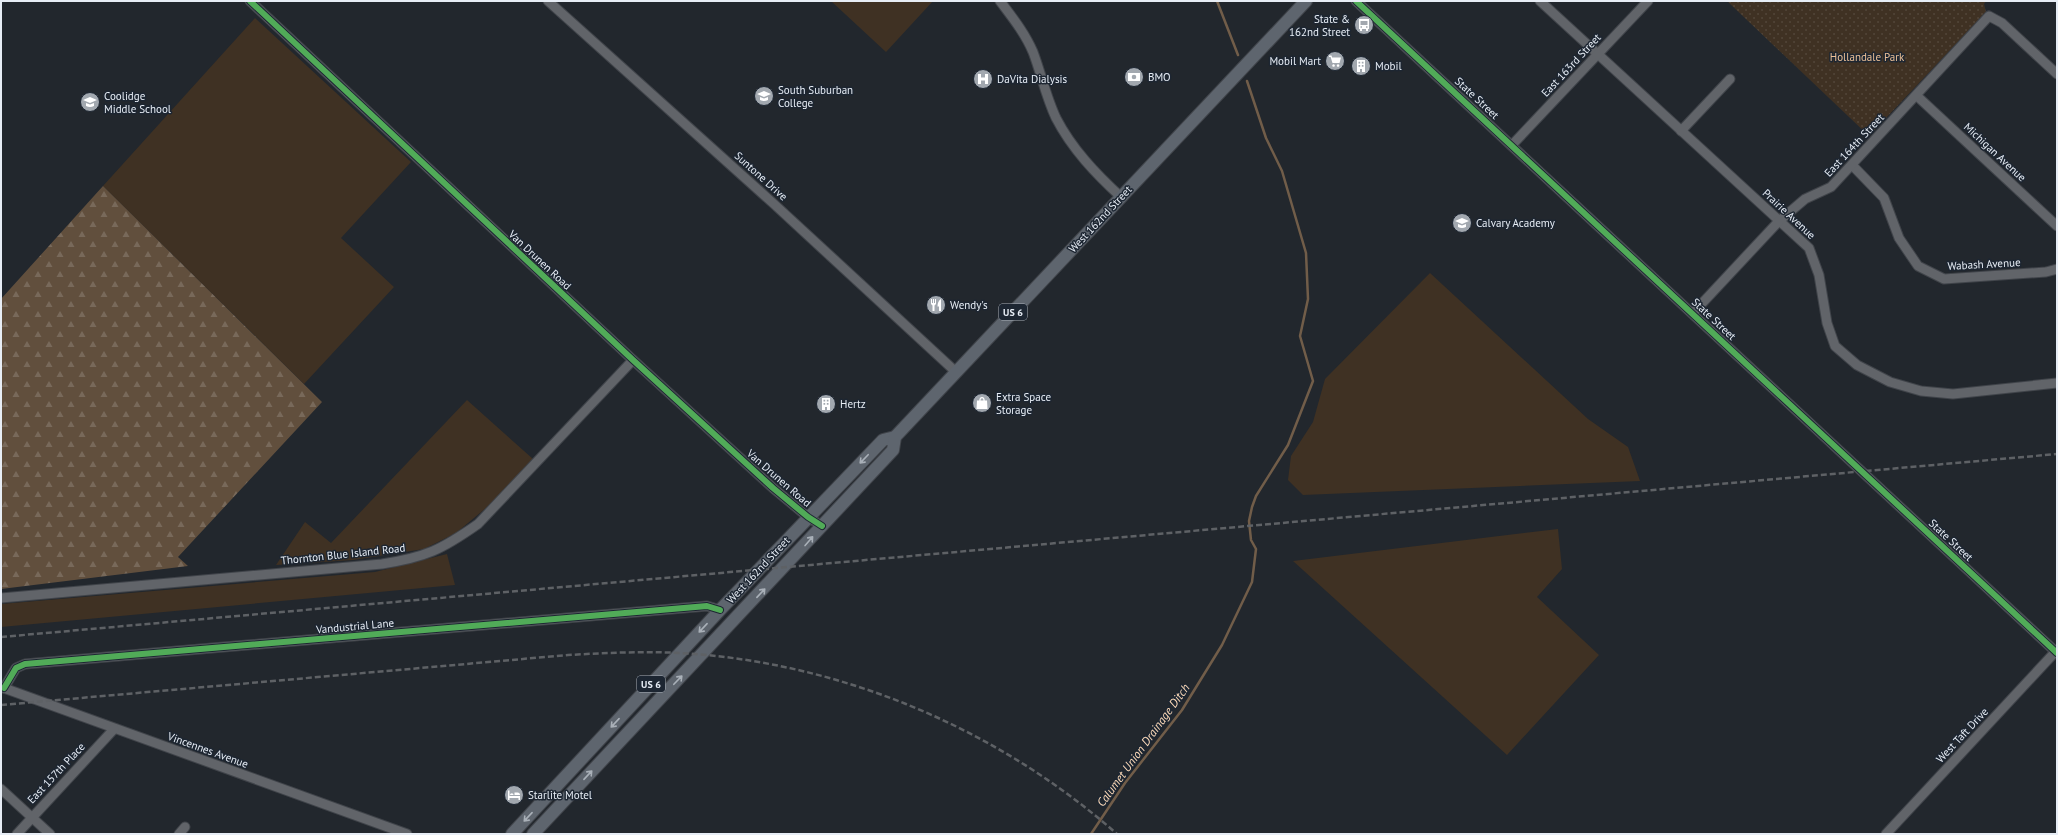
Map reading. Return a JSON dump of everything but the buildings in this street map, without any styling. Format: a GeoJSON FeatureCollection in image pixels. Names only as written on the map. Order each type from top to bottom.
{"type":"FeatureCollection","features":[{"type":"Feature","properties":{"kind":"main road","name":"West 162nd Street"},"geometry":{"type":"LineString","coordinates":[[512,834],[808,517],[883,440],[895,437],[1306,1]]}},
{"type":"Feature","properties":{"kind":"main road","name":"West 162nd Street"},"geometry":{"type":"LineString","coordinates":[[533,834],[893,450],[895,437]]}},
{"type":"Feature","properties":{"kind":"main road"},"geometry":{"type":"LineString","coordinates":[[720,610],[734,621]]}},
{"type":"Feature","properties":{"kind":"street","name":"Van Drunen Road"},"geometry":{"type":"LineString","coordinates":[[250,1],[633,360],[773,488],[808,517],[822,526]]}},
{"type":"Feature","properties":{"kind":"street","name":"Suntone Drive"},"geometry":{"type":"LineString","coordinates":[[548,1],[774,204],[956,372]]}},
{"type":"Feature","properties":{"kind":"street"},"geometry":{"type":"LineString","coordinates":[[1000,1],[1019,26],[1032,50],[1056,117],[1067,135],[1094,171],[1121,197]]}},
{"type":"Feature","properties":{"kind":"street","name":"State Street"},"geometry":{"type":"LineString","coordinates":[[1356,1],[1693,312],[2057,652]]}},
{"type":"Feature","properties":{"kind":"street","name":"Prairie Avenue"},"geometry":{"type":"LineString","coordinates":[[1540,1],[1809,248],[1819,276],[1827,323],[1835,346],[1857,364],[1890,382],[1921,391],[1945,393],[2057,383]]}},
{"type":"Feature","properties":{"kind":"street","name":"East 163rd Street"},"geometry":{"type":"LineString","coordinates":[[1512,145],[1648,1]]}},
{"type":"Feature","properties":{"kind":"street","name":"East 164th Street"},"geometry":{"type":"LineString","coordinates":[[1693,312],[1779,221],[1805,199],[1831,187],[1917,96],[1989,16],[2002,22],[2057,74]]}},
{"type":"Feature","properties":{"kind":"street"},"geometry":{"type":"LineString","coordinates":[[1681,130],[1730,79]]}},
{"type":"Feature","properties":{"kind":"street","name":"Michigan Avenue"},"geometry":{"type":"LineString","coordinates":[[1917,96],[2057,226]]}},
{"type":"Feature","properties":{"kind":"street","name":"Wabash Avenue"},"geometry":{"type":"LineString","coordinates":[[1852,164],[1884,198],[1900,238],[1918,266],[1944,279],[2046,272],[2057,269]]}},
{"type":"Feature","properties":{"kind":"street","name":"Thornton Blue Island Road"},"geometry":{"type":"LineString","coordinates":[[1,598],[382,564],[412,559],[433,552],[451,543],[478,524],[633,360]]}},
{"type":"Feature","properties":{"kind":"street","name":"Vandustrial Lane"},"geometry":{"type":"LineString","coordinates":[[2,688],[16,668],[25,664],[707,606],[720,610]]}},
{"type":"Feature","properties":{"kind":"street","name":"West Taft Drive"},"geometry":{"type":"LineString","coordinates":[[1886,834],[2057,652]]}},
{"type":"Feature","properties":{"kind":"street","name":"Vincennes Avenue"},"geometry":{"type":"LineString","coordinates":[[2,688],[407,834]]}},
{"type":"Feature","properties":{"kind":"street","name":"East 157th Place"},"geometry":{"type":"LineString","coordinates":[[17,834],[114,729]]}},
{"type":"Feature","properties":{"kind":"street"},"geometry":{"type":"LineString","coordinates":[[1,788],[50,834]]}},
{"type":"Feature","properties":{"kind":"street"},"geometry":{"type":"LineString","coordinates":[[179,834],[185,826]]}},
{"type":"Feature","properties":{"kind":"green space"},"geometry":{"type":"Polygon","coordinates":[[[831,1],[933,1],[886,52],[831,1]]]}},
{"type":"Feature","properties":{"kind":"green space","name":"Hollandale Park"},"geometry":{"type":"Polygon","coordinates":[[[1727,1],[1986,1],[1984,4],[1986,12],[1869,136],[1727,1]]]}},
{"type":"Feature","properties":{"kind":"green space"},"geometry":{"type":"Polygon","coordinates":[[[255,18],[411,162],[341,238],[394,287],[304,384],[103,186],[255,18]]]}},
{"type":"Feature","properties":{"kind":"green space"},"geometry":{"type":"Polygon","coordinates":[[[103,186],[322,402],[178,557],[188,566],[1,589],[1,299],[103,186]]]}},
{"type":"Feature","properties":{"kind":"green space"},"geometry":{"type":"Polygon","coordinates":[[[1430,273],[1588,419],[1628,447],[1640,481],[1303,495],[1288,480],[1291,456],[1313,422],[1325,379],[1430,273]]]}},
{"type":"Feature","properties":{"kind":"green space"},"geometry":{"type":"Polygon","coordinates":[[[467,400],[533,459],[492,503],[456,533],[424,549],[353,560],[276,565],[305,522],[331,543],[467,400]]]}},
{"type":"Feature","properties":{"kind":"green space"},"geometry":{"type":"Polygon","coordinates":[[[1558,529],[1562,569],[1537,597],[1599,655],[1507,755],[1293,561],[1558,529]]]}},
{"type":"Feature","properties":{"kind":"green space"},"geometry":{"type":"Polygon","coordinates":[[[447,554],[455,585],[1,627],[1,604],[375,572],[447,554]]]}},
{"type":"Feature","properties":{"kind":"waterway","name":"Calumet Union Drainage Ditch"},"geometry":{"type":"LineString","coordinates":[[1217,1],[1238,55]]}},
{"type":"Feature","properties":{"kind":"waterway","name":"Calumet Union Drainage Ditch"},"geometry":{"type":"LineString","coordinates":[[1091,834],[1125,783],[1182,710],[1222,645],[1252,582],[1256,549],[1251,540],[1249,521],[1252,507],[1256,496],[1288,445],[1313,381],[1300,336],[1308,299],[1306,253],[1282,171],[1266,138],[1247,81]]}},
{"type":"Feature","properties":{"kind":"railway"},"geometry":{"type":"LineString","coordinates":[[1,637],[2057,454]]}},
{"type":"Feature","properties":{"kind":"railway"},"geometry":{"type":"LineString","coordinates":[[1,705],[568,655],[624,652],[666,652],[740,659],[799,670],[857,686],[914,707],[968,733],[1021,762],[1070,796],[1117,834]]}},
{"type":"Feature","properties":{"kind":"cycle path"},"geometry":{"type":"LineString","coordinates":[[250,1],[633,360],[773,488],[808,517],[822,526]]}},
{"type":"Feature","properties":{"kind":"cycle path"},"geometry":{"type":"LineString","coordinates":[[1356,1],[2057,653]]}},
{"type":"Feature","properties":{"kind":"cycle path"},"geometry":{"type":"LineString","coordinates":[[4,688],[16,668],[25,664],[707,606],[720,610]]}},
{"type":"Feature","properties":{"kind":"place","name":"State & 162nd Street"},"geometry":{"type":"Point","coordinates":[1364,25]}},
{"type":"Feature","properties":{"kind":"place","name":"Mobil Mart"},"geometry":{"type":"Point","coordinates":[1335,61]}},
{"type":"Feature","properties":{"kind":"place","name":"Mobil"},"geometry":{"type":"Point","coordinates":[1361,66]}},
{"type":"Feature","properties":{"kind":"place","name":"BMO"},"geometry":{"type":"Point","coordinates":[1134,77]}},
{"type":"Feature","properties":{"kind":"place","name":"DaVita Dialysis"},"geometry":{"type":"Point","coordinates":[983,79]}},
{"type":"Feature","properties":{"kind":"place","name":"South Suburban College"},"geometry":{"type":"Point","coordinates":[764,96]}},
{"type":"Feature","properties":{"kind":"place","name":"Coolidge Middle School"},"geometry":{"type":"Point","coordinates":[90,102]}},
{"type":"Feature","properties":{"kind":"place","name":"Calvary Academy"},"geometry":{"type":"Point","coordinates":[1462,223]}},
{"type":"Feature","properties":{"kind":"place","name":"Wendy's"},"geometry":{"type":"Point","coordinates":[936,305]}},
{"type":"Feature","properties":{"kind":"place","name":"Extra Space Storage"},"geometry":{"type":"Point","coordinates":[982,403]}},
{"type":"Feature","properties":{"kind":"place","name":"Hertz"},"geometry":{"type":"Point","coordinates":[826,404]}},
{"type":"Feature","properties":{"kind":"place","name":"Starlite Motel"},"geometry":{"type":"Point","coordinates":[514,795]}}]}
